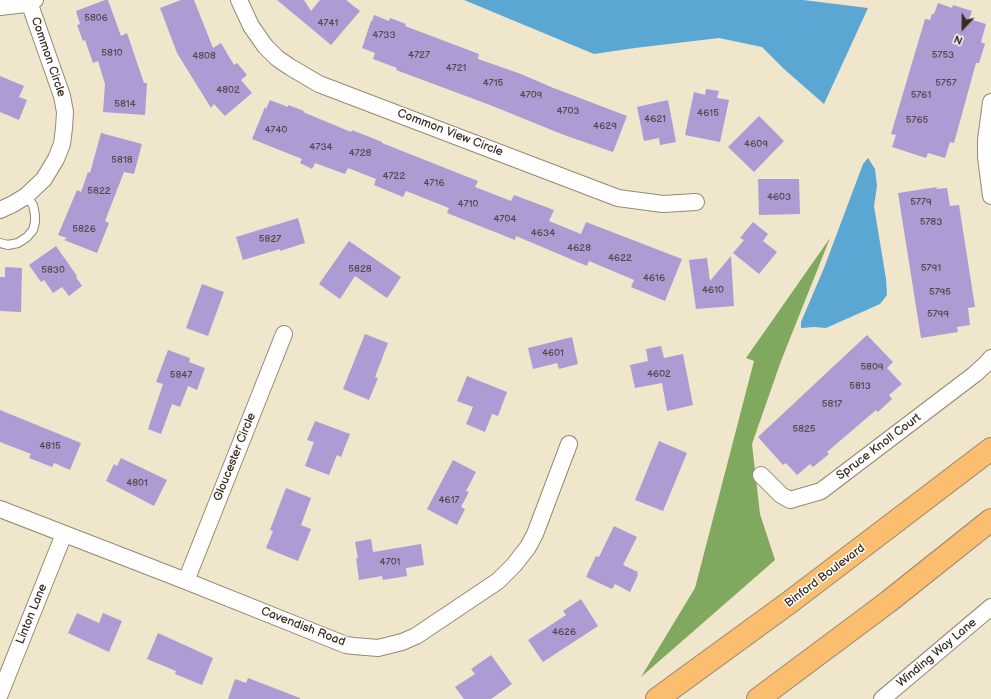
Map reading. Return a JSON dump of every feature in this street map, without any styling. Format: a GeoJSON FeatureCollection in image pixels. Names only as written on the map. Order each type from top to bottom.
{"type":"FeatureCollection","features":[{"type":"Feature","properties":{"kind":"main road","name":"Binford Boulevard"},"geometry":{"type":"LineString","coordinates":[[657,699],[790,602],[991,449]]}},
{"type":"Feature","properties":{"kind":"main road"},"geometry":{"type":"LineString","coordinates":[[758,699],[888,602],[991,520]]}},
{"type":"Feature","properties":{"kind":"street","name":"Common View Circle"},"geometry":{"type":"LineString","coordinates":[[239,0],[249,22],[266,46],[277,58],[319,84],[618,198],[663,204],[696,202]]}},
{"type":"Feature","properties":{"kind":"street"},"geometry":{"type":"LineString","coordinates":[[0,7],[32,1]]}},
{"type":"Feature","properties":{"kind":"street","name":"Common Circle"},"geometry":{"type":"LineString","coordinates":[[0,210],[26,196],[44,179],[56,159],[62,144],[65,112],[60,89],[32,1]]}},
{"type":"Feature","properties":{"kind":"street"},"geometry":{"type":"LineString","coordinates":[[991,102],[986,140],[986,157],[991,196]]}},
{"type":"Feature","properties":{"kind":"street","name":"Gloucester Circle"},"geometry":{"type":"LineString","coordinates":[[186,581],[284,334]]}},
{"type":"Feature","properties":{"kind":"street","name":"Spruce Knoll Court"},"geometry":{"type":"LineString","coordinates":[[761,474],[781,495],[790,500],[822,491],[975,374],[988,363],[991,358]]}},
{"type":"Feature","properties":{"kind":"street","name":"Cavendish Road"},"geometry":{"type":"LineString","coordinates":[[0,509],[346,644],[378,648],[402,642],[420,634],[498,581],[514,565],[528,547],[535,534],[569,444]]}},
{"type":"Feature","properties":{"kind":"street","name":"Linton Lane"},"geometry":{"type":"LineString","coordinates":[[0,694],[64,534]]}},
{"type":"Feature","properties":{"kind":"street","name":"Winding Way Lane"},"geometry":{"type":"LineString","coordinates":[[882,699],[991,607]]}},
{"type":"Feature","properties":{"kind":"lane"},"geometry":{"type":"LineString","coordinates":[[0,243],[8,245],[18,243],[28,237],[33,230],[35,222],[33,205],[26,196]]}},
{"type":"Feature","properties":{"kind":"green space"},"geometry":{"type":"Polygon","coordinates":[[[830,238],[781,361],[752,444],[760,514],[775,560],[641,677],[695,588],[754,361],[746,358],[830,238]]]}},
{"type":"Feature","properties":{"kind":"water"},"geometry":{"type":"Polygon","coordinates":[[[464,0],[803,0],[868,8],[824,104],[784,69],[762,47],[719,38],[594,54],[464,0]]]}},
{"type":"Feature","properties":{"kind":"water"},"geometry":{"type":"Polygon","coordinates":[[[868,158],[875,169],[877,186],[874,206],[886,279],[887,295],[880,304],[826,328],[801,328],[801,322],[824,268],[863,164],[868,158]]]}},
{"type":"Feature","properties":{"kind":"building"},"geometry":{"type":"Polygon","coordinates":[[[108,0],[121,36],[127,33],[144,83],[147,83],[145,115],[103,112],[105,84],[98,61],[93,63],[85,40],[83,41],[77,25],[80,24],[76,11],[108,0]]]}},
{"type":"Feature","properties":{"kind":"building"},"geometry":{"type":"Polygon","coordinates":[[[181,0],[194,0],[213,48],[221,43],[234,65],[237,63],[247,75],[241,80],[252,93],[225,116],[214,104],[211,108],[177,53],[160,8],[181,0]]]}},
{"type":"Feature","properties":{"kind":"building"},"geometry":{"type":"Polygon","coordinates":[[[277,0],[304,0],[311,11],[320,0],[346,0],[360,11],[331,45],[277,0]]]}},
{"type":"Feature","properties":{"kind":"building"},"geometry":{"type":"Polygon","coordinates":[[[938,3],[952,8],[953,5],[972,11],[969,19],[986,24],[981,42],[985,44],[979,63],[976,63],[954,143],[950,142],[945,158],[928,153],[926,158],[892,147],[896,135],[891,134],[925,19],[930,20],[938,3]]]}},
{"type":"Feature","properties":{"kind":"building"},"geometry":{"type":"Polygon","coordinates":[[[374,15],[389,21],[390,18],[406,24],[405,26],[479,54],[478,59],[521,74],[627,116],[613,152],[564,135],[490,105],[396,70],[397,68],[373,59],[375,53],[362,48],[374,15]]]}},
{"type":"Feature","properties":{"kind":"building"},"geometry":{"type":"Polygon","coordinates":[[[0,76],[24,86],[19,97],[27,100],[19,120],[0,112],[0,76]]]}},
{"type":"Feature","properties":{"kind":"building"},"geometry":{"type":"Polygon","coordinates":[[[706,89],[719,91],[717,98],[729,100],[720,142],[685,135],[694,92],[705,95],[706,89]]]}},
{"type":"Feature","properties":{"kind":"building"},"geometry":{"type":"Polygon","coordinates":[[[270,100],[304,111],[303,112],[351,132],[352,130],[478,181],[475,187],[511,201],[514,195],[554,210],[549,221],[581,234],[586,222],[682,259],[665,301],[631,287],[634,280],[589,261],[587,266],[516,236],[515,240],[447,213],[449,208],[406,191],[403,197],[374,185],[376,179],[348,168],[345,174],[315,163],[312,169],[300,163],[302,159],[252,139],[265,107],[266,109],[270,100]]]}},
{"type":"Feature","properties":{"kind":"building"},"geometry":{"type":"Polygon","coordinates":[[[668,100],[676,142],[660,145],[659,138],[644,141],[637,107],[668,100]]]}},
{"type":"Feature","properties":{"kind":"building"},"geometry":{"type":"Polygon","coordinates":[[[759,116],[784,141],[754,172],[728,147],[759,116]]]}},
{"type":"Feature","properties":{"kind":"building"},"geometry":{"type":"Polygon","coordinates":[[[101,133],[142,144],[134,174],[124,172],[105,221],[109,223],[97,253],[64,240],[67,238],[58,235],[77,190],[81,192],[88,172],[90,173],[101,133]]]}},
{"type":"Feature","properties":{"kind":"building"},"geometry":{"type":"Polygon","coordinates":[[[758,179],[799,179],[800,214],[759,215],[758,179]]]}},
{"type":"Feature","properties":{"kind":"building"},"geometry":{"type":"Polygon","coordinates":[[[937,187],[936,189],[947,188],[950,206],[959,205],[975,307],[968,308],[970,325],[957,327],[958,332],[921,338],[898,193],[937,187]]]}},
{"type":"Feature","properties":{"kind":"building"},"geometry":{"type":"Polygon","coordinates":[[[298,218],[305,243],[243,260],[236,237],[298,218]]]}},
{"type":"Feature","properties":{"kind":"building"},"geometry":{"type":"Polygon","coordinates":[[[753,222],[768,234],[763,241],[777,252],[759,274],[733,253],[744,240],[740,238],[753,222]]]}},
{"type":"Feature","properties":{"kind":"building"},"geometry":{"type":"Polygon","coordinates":[[[349,241],[401,277],[387,298],[355,276],[340,299],[319,284],[349,241]]]}},
{"type":"Feature","properties":{"kind":"building"},"geometry":{"type":"Polygon","coordinates":[[[56,246],[77,276],[76,277],[82,286],[69,296],[62,287],[53,293],[44,280],[41,282],[29,265],[56,246]]]}},
{"type":"Feature","properties":{"kind":"building"},"geometry":{"type":"Polygon","coordinates":[[[731,256],[734,306],[696,309],[689,260],[707,258],[710,281],[731,256]]]}},
{"type":"Feature","properties":{"kind":"building"},"geometry":{"type":"Polygon","coordinates":[[[5,267],[22,268],[21,312],[0,311],[0,277],[5,277],[5,267]]]}},
{"type":"Feature","properties":{"kind":"building"},"geometry":{"type":"Polygon","coordinates":[[[202,284],[224,292],[208,336],[186,328],[202,284]]]}},
{"type":"Feature","properties":{"kind":"building"},"geometry":{"type":"Polygon","coordinates":[[[365,334],[388,343],[375,377],[378,378],[369,400],[343,389],[365,334]]]}},
{"type":"Feature","properties":{"kind":"building"},"geometry":{"type":"Polygon","coordinates":[[[867,335],[893,362],[887,368],[902,384],[889,395],[892,399],[878,412],[876,410],[827,452],[829,454],[813,467],[810,464],[797,475],[786,463],[783,465],[758,437],[867,335]]]}},
{"type":"Feature","properties":{"kind":"building"},"geometry":{"type":"Polygon","coordinates":[[[572,337],[578,364],[559,369],[557,363],[533,369],[528,348],[572,337]]]}},
{"type":"Feature","properties":{"kind":"building"},"geometry":{"type":"Polygon","coordinates":[[[661,346],[664,358],[683,354],[693,405],[667,411],[662,383],[635,388],[630,365],[648,361],[646,349],[661,346]]]}},
{"type":"Feature","properties":{"kind":"building"},"geometry":{"type":"Polygon","coordinates":[[[168,350],[190,358],[189,362],[205,368],[197,390],[188,386],[180,407],[172,404],[161,434],[148,429],[163,384],[156,382],[168,350]]]}},
{"type":"Feature","properties":{"kind":"building"},"geometry":{"type":"Polygon","coordinates":[[[467,376],[507,392],[498,416],[492,414],[485,432],[466,424],[473,407],[457,401],[467,376]]]}},
{"type":"Feature","properties":{"kind":"building"},"geometry":{"type":"Polygon","coordinates":[[[0,410],[81,443],[70,470],[54,463],[52,467],[29,458],[31,454],[0,442],[0,410]]]}},
{"type":"Feature","properties":{"kind":"building"},"geometry":{"type":"Polygon","coordinates":[[[315,421],[350,434],[341,457],[337,455],[329,475],[305,466],[314,442],[307,440],[315,421]]]}},
{"type":"Feature","properties":{"kind":"building"},"geometry":{"type":"Polygon","coordinates":[[[659,441],[687,453],[663,511],[635,500],[659,441]]]}},
{"type":"Feature","properties":{"kind":"building"},"geometry":{"type":"Polygon","coordinates":[[[121,458],[167,480],[154,506],[106,481],[114,464],[117,466],[121,458]]]}},
{"type":"Feature","properties":{"kind":"building"},"geometry":{"type":"Polygon","coordinates":[[[453,460],[476,472],[466,491],[469,492],[461,507],[465,509],[457,525],[427,509],[453,460]]]}},
{"type":"Feature","properties":{"kind":"building"},"geometry":{"type":"Polygon","coordinates":[[[286,488],[311,498],[301,525],[311,529],[298,561],[266,548],[273,531],[270,530],[286,488]]]}},
{"type":"Feature","properties":{"kind":"building"},"geometry":{"type":"Polygon","coordinates":[[[614,526],[637,537],[623,565],[638,572],[630,592],[615,584],[612,589],[586,577],[596,556],[599,557],[614,526]]]}},
{"type":"Feature","properties":{"kind":"building"},"geometry":{"type":"Polygon","coordinates":[[[371,539],[373,552],[421,544],[424,565],[406,568],[407,576],[383,580],[382,576],[359,580],[356,558],[358,558],[355,542],[371,539]]]}},
{"type":"Feature","properties":{"kind":"building"},"geometry":{"type":"Polygon","coordinates":[[[581,599],[598,626],[543,662],[528,640],[566,615],[563,611],[581,599]]]}},
{"type":"Feature","properties":{"kind":"building"},"geometry":{"type":"Polygon","coordinates":[[[77,613],[99,623],[103,613],[122,621],[109,652],[68,633],[77,613]]]}},
{"type":"Feature","properties":{"kind":"building"},"geometry":{"type":"Polygon","coordinates":[[[158,633],[213,658],[202,685],[175,674],[176,671],[147,659],[158,633]]]}},
{"type":"Feature","properties":{"kind":"building"},"geometry":{"type":"Polygon","coordinates":[[[491,655],[512,684],[491,699],[464,699],[455,687],[475,674],[471,669],[491,655]]]}},
{"type":"Feature","properties":{"kind":"building"},"geometry":{"type":"Polygon","coordinates":[[[248,678],[300,699],[228,699],[235,679],[246,683],[248,678]]]}}]}
